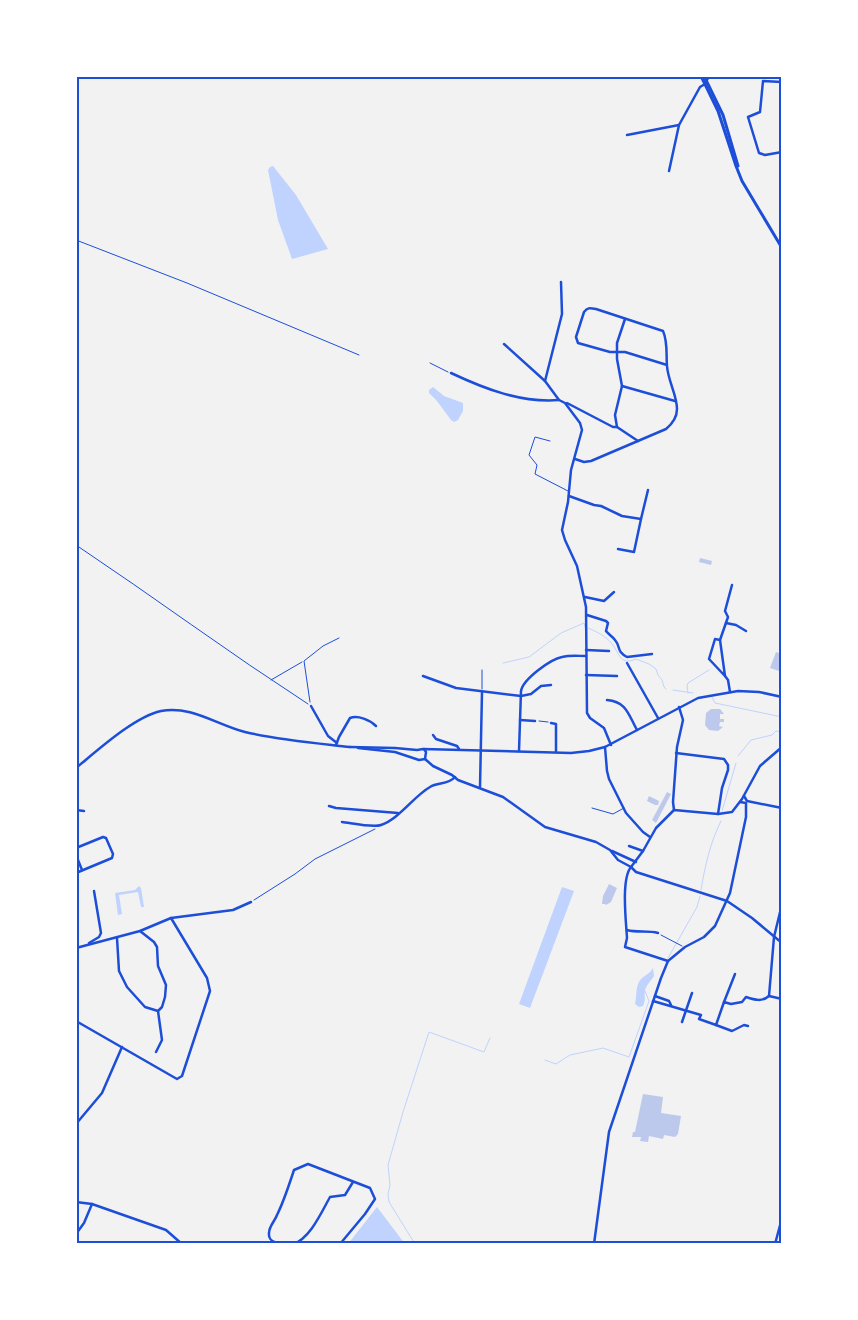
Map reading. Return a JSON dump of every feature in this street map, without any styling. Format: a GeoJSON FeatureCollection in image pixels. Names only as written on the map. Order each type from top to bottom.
{"type":"FeatureCollection","features":[{"type":"Feature","properties":{"kind":"main road"},"geometry":{"type":"LineString","coordinates":[[705,78],[723,115],[742,180],[782,248]]}},
{"type":"Feature","properties":{"kind":"street"},"geometry":{"type":"LineString","coordinates":[[763,76],[760,112],[748,117],[759,153],[765,155],[782,152]]}},
{"type":"Feature","properties":{"kind":"street"},"geometry":{"type":"LineString","coordinates":[[669,171],[679,125],[705,78]]}},
{"type":"Feature","properties":{"kind":"street"},"geometry":{"type":"LineString","coordinates":[[762,81],[782,82]]}},
{"type":"Feature","properties":{"kind":"street"},"geometry":{"type":"LineString","coordinates":[[627,134],[679,125]]}},
{"type":"Feature","properties":{"kind":"street"},"geometry":{"type":"LineString","coordinates":[[545,381],[562,314],[561,282]]}},
{"type":"Feature","properties":{"kind":"street"},"geometry":{"type":"LineString","coordinates":[[574,459],[584,462],[591,461],[666,429],[673,422],[677,408],[666,365],[667,352],[663,331],[590,308],[584,312],[576,337],[578,343],[610,352],[625,352],[666,365]]}},
{"type":"Feature","properties":{"kind":"street"},"geometry":{"type":"LineString","coordinates":[[617,427],[616,415],[622,386],[617,343],[625,318]]}},
{"type":"Feature","properties":{"kind":"street"},"geometry":{"type":"LineString","coordinates":[[504,344],[545,381],[559,400],[573,405],[613,427],[617,427],[638,441]]}},
{"type":"Feature","properties":{"kind":"street"},"geometry":{"type":"LineString","coordinates":[[451,373],[521,399],[559,400]]}},
{"type":"Feature","properties":{"kind":"street"},"geometry":{"type":"LineString","coordinates":[[622,386],[675,401]]}},
{"type":"Feature","properties":{"kind":"street"},"geometry":{"type":"LineString","coordinates":[[565,403],[580,423],[582,430],[571,470],[569,496],[562,530],[577,566],[585,597],[587,615],[587,713],[590,718],[604,728],[610,745]]}},
{"type":"Feature","properties":{"kind":"street"},"geometry":{"type":"LineString","coordinates":[[618,549],[634,552],[648,490]]}},
{"type":"Feature","properties":{"kind":"street"},"geometry":{"type":"LineString","coordinates":[[569,496],[601,506],[622,516],[641,520]]}},
{"type":"Feature","properties":{"kind":"street"},"geometry":{"type":"LineString","coordinates":[[724,676],[720,640],[728,617],[726,611],[732,585]]}},
{"type":"Feature","properties":{"kind":"street"},"geometry":{"type":"LineString","coordinates":[[585,597],[604,601],[614,592]]}},
{"type":"Feature","properties":{"kind":"street"},"geometry":{"type":"LineString","coordinates":[[587,615],[608,623],[606,631],[617,642],[620,652],[627,657],[652,654]]}},
{"type":"Feature","properties":{"kind":"street"},"geometry":{"type":"LineString","coordinates":[[726,623],[736,625],[746,631]]}},
{"type":"Feature","properties":{"kind":"street"},"geometry":{"type":"LineString","coordinates":[[720,640],[715,639],[709,657],[728,680],[730,692]]}},
{"type":"Feature","properties":{"kind":"street"},"geometry":{"type":"LineString","coordinates":[[586,650],[609,651]]}},
{"type":"Feature","properties":{"kind":"street"},"geometry":{"type":"LineString","coordinates":[[519,751],[521,696],[524,682],[552,660],[564,656],[586,656]]}},
{"type":"Feature","properties":{"kind":"street"},"geometry":{"type":"LineString","coordinates":[[627,663],[658,718]]}},
{"type":"Feature","properties":{"kind":"street"},"geometry":{"type":"LineString","coordinates":[[586,675],[617,676]]}},
{"type":"Feature","properties":{"kind":"street"},"geometry":{"type":"LineString","coordinates":[[423,676],[456,688],[521,696],[531,694],[541,686],[551,685]]}},
{"type":"Feature","properties":{"kind":"street"},"geometry":{"type":"LineString","coordinates":[[480,787],[482,692]]}},
{"type":"Feature","properties":{"kind":"street"},"geometry":{"type":"LineString","coordinates":[[350,747],[417,750],[459,749],[579,752],[610,745],[698,698],[730,692],[759,692],[782,697]]}},
{"type":"Feature","properties":{"kind":"street"},"geometry":{"type":"LineString","coordinates":[[607,700],[620,702],[637,730]]}},
{"type":"Feature","properties":{"kind":"street"},"geometry":{"type":"LineString","coordinates":[[311,706],[328,736],[337,744]]}},
{"type":"Feature","properties":{"kind":"street"},"geometry":{"type":"LineString","coordinates":[[674,810],[676,753],[683,720],[679,707]]}},
{"type":"Feature","properties":{"kind":"street"},"geometry":{"type":"LineString","coordinates":[[76,768],[135,722],[149,715],[171,710],[183,710],[242,732],[395,752],[421,761],[424,759],[433,766],[468,784],[480,787],[514,804],[534,821],[545,827],[596,842],[636,862]]}},
{"type":"Feature","properties":{"kind":"street"},"geometry":{"type":"LineString","coordinates":[[337,744],[350,718],[356,717],[372,722],[376,726]]}},
{"type":"Feature","properties":{"kind":"street"},"geometry":{"type":"LineString","coordinates":[[520,720],[535,720]]}},
{"type":"Feature","properties":{"kind":"street"},"geometry":{"type":"LineString","coordinates":[[551,723],[556,724],[556,752]]}},
{"type":"Feature","properties":{"kind":"street"},"geometry":{"type":"LineString","coordinates":[[433,736],[457,746],[459,749]]}},
{"type":"Feature","properties":{"kind":"street"},"geometry":{"type":"LineString","coordinates":[[605,747],[606,771],[609,779],[624,808],[637,826],[650,838]]}},
{"type":"Feature","properties":{"kind":"street"},"geometry":{"type":"LineString","coordinates":[[674,810],[718,814],[732,812],[744,796],[760,766],[782,747]]}},
{"type":"Feature","properties":{"kind":"street"},"geometry":{"type":"LineString","coordinates":[[416,758],[417,750]]}},
{"type":"Feature","properties":{"kind":"street"},"geometry":{"type":"LineString","coordinates":[[424,750],[426,755]]}},
{"type":"Feature","properties":{"kind":"street"},"geometry":{"type":"LineString","coordinates":[[424,759],[432,750]]}},
{"type":"Feature","properties":{"kind":"street"},"geometry":{"type":"LineString","coordinates":[[676,753],[724,760],[728,765],[718,814]]}},
{"type":"Feature","properties":{"kind":"street"},"geometry":{"type":"LineString","coordinates":[[342,822],[380,826],[429,788],[450,782],[455,777]]}},
{"type":"Feature","properties":{"kind":"street"},"geometry":{"type":"LineString","coordinates":[[744,796],[745,799],[752,802],[782,808]]}},
{"type":"Feature","properties":{"kind":"street"},"geometry":{"type":"LineString","coordinates":[[594,1244],[609,1132],[668,961],[684,948],[704,937],[715,926],[727,901],[745,824],[746,803],[740,802]]}},
{"type":"Feature","properties":{"kind":"street"},"geometry":{"type":"LineString","coordinates":[[746,808],[752,802]]}},
{"type":"Feature","properties":{"kind":"street"},"geometry":{"type":"LineString","coordinates":[[329,806],[399,813]]}},
{"type":"Feature","properties":{"kind":"street"},"geometry":{"type":"LineString","coordinates":[[76,810],[84,811]]}},
{"type":"Feature","properties":{"kind":"street"},"geometry":{"type":"LineString","coordinates":[[668,961],[625,947],[626,887],[628,874],[632,866],[656,828],[674,810]]}},
{"type":"Feature","properties":{"kind":"street"},"geometry":{"type":"LineString","coordinates":[[76,848],[103,837],[106,838],[113,854],[112,858],[76,873]]}},
{"type":"Feature","properties":{"kind":"street"},"geometry":{"type":"LineString","coordinates":[[628,846],[643,851]]}},
{"type":"Feature","properties":{"kind":"street"},"geometry":{"type":"LineString","coordinates":[[610,850],[618,860],[632,866],[636,872],[727,901],[752,918],[782,943]]}},
{"type":"Feature","properties":{"kind":"street"},"geometry":{"type":"LineString","coordinates":[[76,855],[82,870]]}},
{"type":"Feature","properties":{"kind":"street"},"geometry":{"type":"LineString","coordinates":[[87,945],[97,939],[101,933],[94,891]]}},
{"type":"Feature","properties":{"kind":"street"},"geometry":{"type":"LineString","coordinates":[[76,948],[140,931],[171,918],[233,910],[251,902]]}},
{"type":"Feature","properties":{"kind":"street"},"geometry":{"type":"LineString","coordinates":[[724,1002],[731,1004],[742,1002],[746,997],[764,1000],[768,996],[774,937],[782,904]]}},
{"type":"Feature","properties":{"kind":"street"},"geometry":{"type":"LineString","coordinates":[[76,1021],[178,1079],[182,1076],[210,991],[207,978],[171,918]]}},
{"type":"Feature","properties":{"kind":"street"},"geometry":{"type":"LineString","coordinates":[[626,930],[638,933],[651,931],[658,933]]}},
{"type":"Feature","properties":{"kind":"street"},"geometry":{"type":"LineString","coordinates":[[140,931],[154,942],[158,966],[166,985],[162,1007],[158,1011]]}},
{"type":"Feature","properties":{"kind":"street"},"geometry":{"type":"LineString","coordinates":[[117,938],[119,970],[126,987],[145,1007],[158,1011]]}},
{"type":"Feature","properties":{"kind":"street"},"geometry":{"type":"LineString","coordinates":[[716,1026],[735,974]]}},
{"type":"Feature","properties":{"kind":"street"},"geometry":{"type":"LineString","coordinates":[[682,1022],[692,993]]}},
{"type":"Feature","properties":{"kind":"street"},"geometry":{"type":"LineString","coordinates":[[655,996],[669,1001],[671,1005]]}},
{"type":"Feature","properties":{"kind":"street"},"geometry":{"type":"LineString","coordinates":[[768,996],[782,999]]}},
{"type":"Feature","properties":{"kind":"street"},"geometry":{"type":"LineString","coordinates":[[653,1001],[701,1015],[700,1019],[732,1031],[744,1025],[748,1026]]}},
{"type":"Feature","properties":{"kind":"street"},"geometry":{"type":"LineString","coordinates":[[156,1052],[162,1040],[158,1011]]}},
{"type":"Feature","properties":{"kind":"street"},"geometry":{"type":"LineString","coordinates":[[76,1124],[102,1093],[122,1047]]}},
{"type":"Feature","properties":{"kind":"street"},"geometry":{"type":"LineString","coordinates":[[282,1244],[270,1239],[270,1227],[277,1216],[294,1170],[308,1164],[370,1188],[375,1199],[340,1244]]}},
{"type":"Feature","properties":{"kind":"street"},"geometry":{"type":"LineString","coordinates":[[293,1244],[298,1242],[313,1228],[330,1197],[345,1195],[353,1182]]}},
{"type":"Feature","properties":{"kind":"street"},"geometry":{"type":"LineString","coordinates":[[76,1202],[92,1204],[166,1230],[182,1244]]}},
{"type":"Feature","properties":{"kind":"street"},"geometry":{"type":"LineString","coordinates":[[76,1234],[92,1204]]}},
{"type":"Feature","properties":{"kind":"street"},"geometry":{"type":"LineString","coordinates":[[775,1244],[782,1218]]}},
{"type":"Feature","properties":{"kind":"lane"},"geometry":{"type":"LineString","coordinates":[[550,441],[535,437],[529,455],[537,465],[535,474],[569,492]]}},
{"type":"Feature","properties":{"kind":"lane"},"geometry":{"type":"LineString","coordinates":[[592,808],[613,814],[624,808]]}},
{"type":"Feature","properties":{"kind":"path"},"geometry":{"type":"LineString","coordinates":[[76,240],[187,283],[359,355]]}},
{"type":"Feature","properties":{"kind":"path"},"geometry":{"type":"LineString","coordinates":[[430,363],[451,373]]}},
{"type":"Feature","properties":{"kind":"path"},"geometry":{"type":"LineString","coordinates":[[76,546],[311,706]]}},
{"type":"Feature","properties":{"kind":"path"},"geometry":{"type":"LineString","coordinates":[[271,680],[304,661],[323,646],[339,638]]}},
{"type":"Feature","properties":{"kind":"path"},"geometry":{"type":"LineString","coordinates":[[304,661],[311,706]]}},
{"type":"Feature","properties":{"kind":"path"},"geometry":{"type":"LineString","coordinates":[[482,670],[482,692]]}},
{"type":"Feature","properties":{"kind":"path"},"geometry":{"type":"LineString","coordinates":[[535,720],[551,723]]}},
{"type":"Feature","properties":{"kind":"path"},"geometry":{"type":"LineString","coordinates":[[251,902],[315,859],[380,826]]}},
{"type":"Feature","properties":{"kind":"path"},"geometry":{"type":"LineString","coordinates":[[658,933],[678,942]]}},
{"type":"Feature","properties":{"kind":"path"},"geometry":{"type":"LineString","coordinates":[[780,1244],[782,1238]]}},
{"type":"Feature","properties":{"kind":"water"},"geometry":{"type":"Polygon","coordinates":[[[273,166],[296,195],[328,249],[292,259],[278,220],[268,170],[273,166]]]}},
{"type":"Feature","properties":{"kind":"water"},"geometry":{"type":"Polygon","coordinates":[[[433,387],[444,396],[463,403],[463,411],[458,420],[454,422],[451,420],[429,393],[429,390],[433,387]]]}},
{"type":"Feature","properties":{"kind":"water"},"geometry":{"type":"Polygon","coordinates":[[[139,886],[144,907],[141,907],[138,892],[119,895],[122,914],[118,915],[115,893],[135,890],[139,886]]]}},
{"type":"Feature","properties":{"kind":"water"},"geometry":{"type":"Polygon","coordinates":[[[562,887],[574,891],[530,1008],[519,1004],[562,887]]]}},
{"type":"Feature","properties":{"kind":"water"},"geometry":{"type":"Polygon","coordinates":[[[653,968],[654,976],[645,990],[643,1006],[639,1007],[635,1004],[638,985],[641,979],[653,968]]]}},
{"type":"Feature","properties":{"kind":"water"},"geometry":{"type":"Polygon","coordinates":[[[377,1207],[405,1244],[348,1244],[377,1207]]]}},
{"type":"Feature","properties":{"kind":"building"},"geometry":{"type":"Polygon","coordinates":[[[700,558],[712,561],[711,565],[699,562],[700,558]]]}},
{"type":"Feature","properties":{"kind":"building"},"geometry":{"type":"Polygon","coordinates":[[[776,652],[782,654],[782,672],[770,668],[776,652]]]}},
{"type":"Feature","properties":{"kind":"building"},"geometry":{"type":"Polygon","coordinates":[[[711,709],[720,709],[724,714],[720,714],[720,719],[724,719],[724,722],[720,722],[719,726],[723,727],[718,731],[709,730],[705,725],[706,713],[711,709]]]}},
{"type":"Feature","properties":{"kind":"building"},"geometry":{"type":"Polygon","coordinates":[[[667,792],[671,794],[656,823],[652,820],[667,792]]]}},
{"type":"Feature","properties":{"kind":"building"},"geometry":{"type":"Polygon","coordinates":[[[649,796],[659,801],[658,805],[647,801],[649,796]]]}},
{"type":"Feature","properties":{"kind":"building"},"geometry":{"type":"Polygon","coordinates":[[[609,884],[617,888],[611,902],[606,905],[602,904],[603,896],[609,884]]]}},
{"type":"Feature","properties":{"kind":"building"},"geometry":{"type":"Polygon","coordinates":[[[643,1094],[663,1097],[661,1113],[681,1116],[678,1134],[675,1137],[664,1135],[663,1139],[649,1136],[648,1142],[640,1141],[641,1137],[632,1137],[633,1132],[635,1132],[643,1094]]]}},
{"type":"Feature","properties":{"kind":"waterway"},"geometry":{"type":"LineString","coordinates":[[503,663],[529,657],[561,633],[584,623],[585,627]]}},
{"type":"Feature","properties":{"kind":"waterway"},"geometry":{"type":"LineString","coordinates":[[588,628],[607,639],[623,660],[631,661],[636,659],[656,669],[666,689]]}},
{"type":"Feature","properties":{"kind":"waterway"},"geometry":{"type":"LineString","coordinates":[[688,693],[688,683],[709,670]]}},
{"type":"Feature","properties":{"kind":"waterway"},"geometry":{"type":"LineString","coordinates":[[673,690],[693,693]]}},
{"type":"Feature","properties":{"kind":"waterway"},"geometry":{"type":"LineString","coordinates":[[712,697],[715,703],[782,717]]}},
{"type":"Feature","properties":{"kind":"waterway"},"geometry":{"type":"LineString","coordinates":[[738,756],[751,740],[772,735],[776,731],[782,732]]}},
{"type":"Feature","properties":{"kind":"waterway"},"geometry":{"type":"LineString","coordinates":[[722,811],[736,763]]}},
{"type":"Feature","properties":{"kind":"waterway"},"geometry":{"type":"LineString","coordinates":[[701,890],[708,855],[721,821]]}},
{"type":"Feature","properties":{"kind":"waterway"},"geometry":{"type":"LineString","coordinates":[[668,958],[697,907],[700,896]]}},
{"type":"Feature","properties":{"kind":"waterway"},"geometry":{"type":"LineString","coordinates":[[545,1060],[556,1064],[570,1055],[603,1048],[629,1057],[649,1001],[645,991]]}},
{"type":"Feature","properties":{"kind":"waterway"},"geometry":{"type":"LineString","coordinates":[[415,1244],[389,1202],[388,1165],[429,1032],[484,1052],[490,1038]]}}]}
